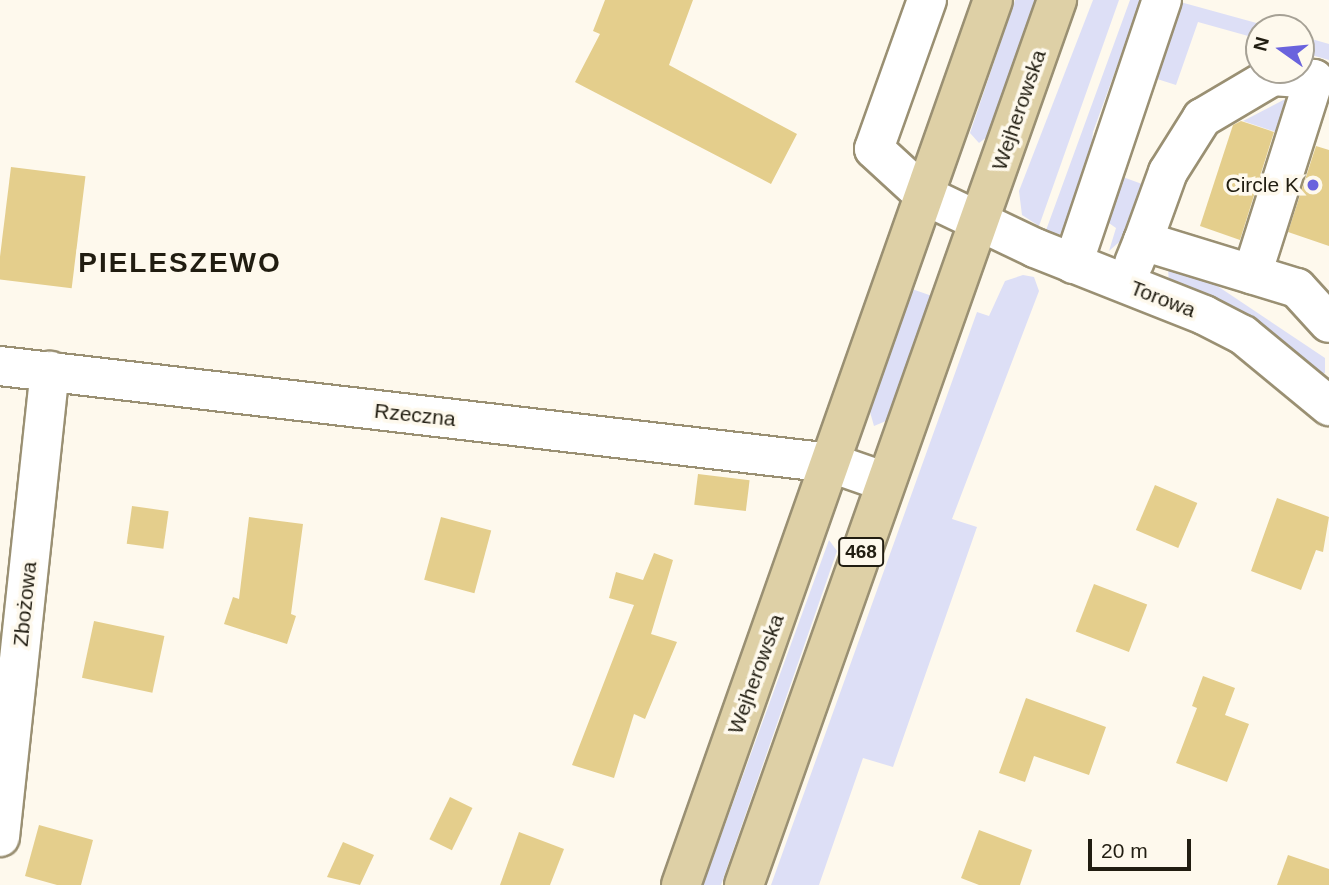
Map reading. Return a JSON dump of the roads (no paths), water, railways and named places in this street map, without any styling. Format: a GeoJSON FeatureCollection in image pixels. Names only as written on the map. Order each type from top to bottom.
{"type":"FeatureCollection","features":[{"type":"Feature","properties":{"kind":"main road","name":"Wejherowska"},"geometry":{"type":"LineString","coordinates":[[681,885],[993,0]]}},
{"type":"Feature","properties":{"kind":"main road","name":"Wejherowska"},"geometry":{"type":"LineString","coordinates":[[744,885],[1058,0]]}},
{"type":"Feature","properties":{"kind":"street"},"geometry":{"type":"LineString","coordinates":[[927,0],[874,149],[924,195],[980,219]]}},
{"type":"Feature","properties":{"kind":"street"},"geometry":{"type":"LineString","coordinates":[[1073,264],[1162,0]]}},
{"type":"Feature","properties":{"kind":"street"},"geometry":{"type":"LineString","coordinates":[[1126,284],[1168,172],[1202,118],[1273,76],[1314,79],[1252,274]]}},
{"type":"Feature","properties":{"kind":"street","name":"Torowa"},"geometry":{"type":"LineString","coordinates":[[980,219],[1073,264],[1243,335],[1329,406]]}},
{"type":"Feature","properties":{"kind":"street"},"geometry":{"type":"LineString","coordinates":[[1143,241],[1297,288],[1329,323]]}},
{"type":"Feature","properties":{"kind":"street","name":"Rzeczna"},"geometry":{"type":"LineString","coordinates":[[0,366],[831,463]]}},
{"type":"Feature","properties":{"kind":"street","name":"Zbożowa"},"geometry":{"type":"LineString","coordinates":[[0,838],[50,371]]}},
{"type":"Feature","properties":{"kind":"street"},"geometry":{"type":"LineString","coordinates":[[831,463],[886,482]]}},
{"type":"Feature","properties":{"kind":"place","name":"Circle K"},"geometry":{"type":"Point","coordinates":[1313,185]}},
{"type":"Feature","properties":{"kind":"district","name":"PIELESZEWO"},"geometry":{"type":"Point","coordinates":[180,263]}}]}
